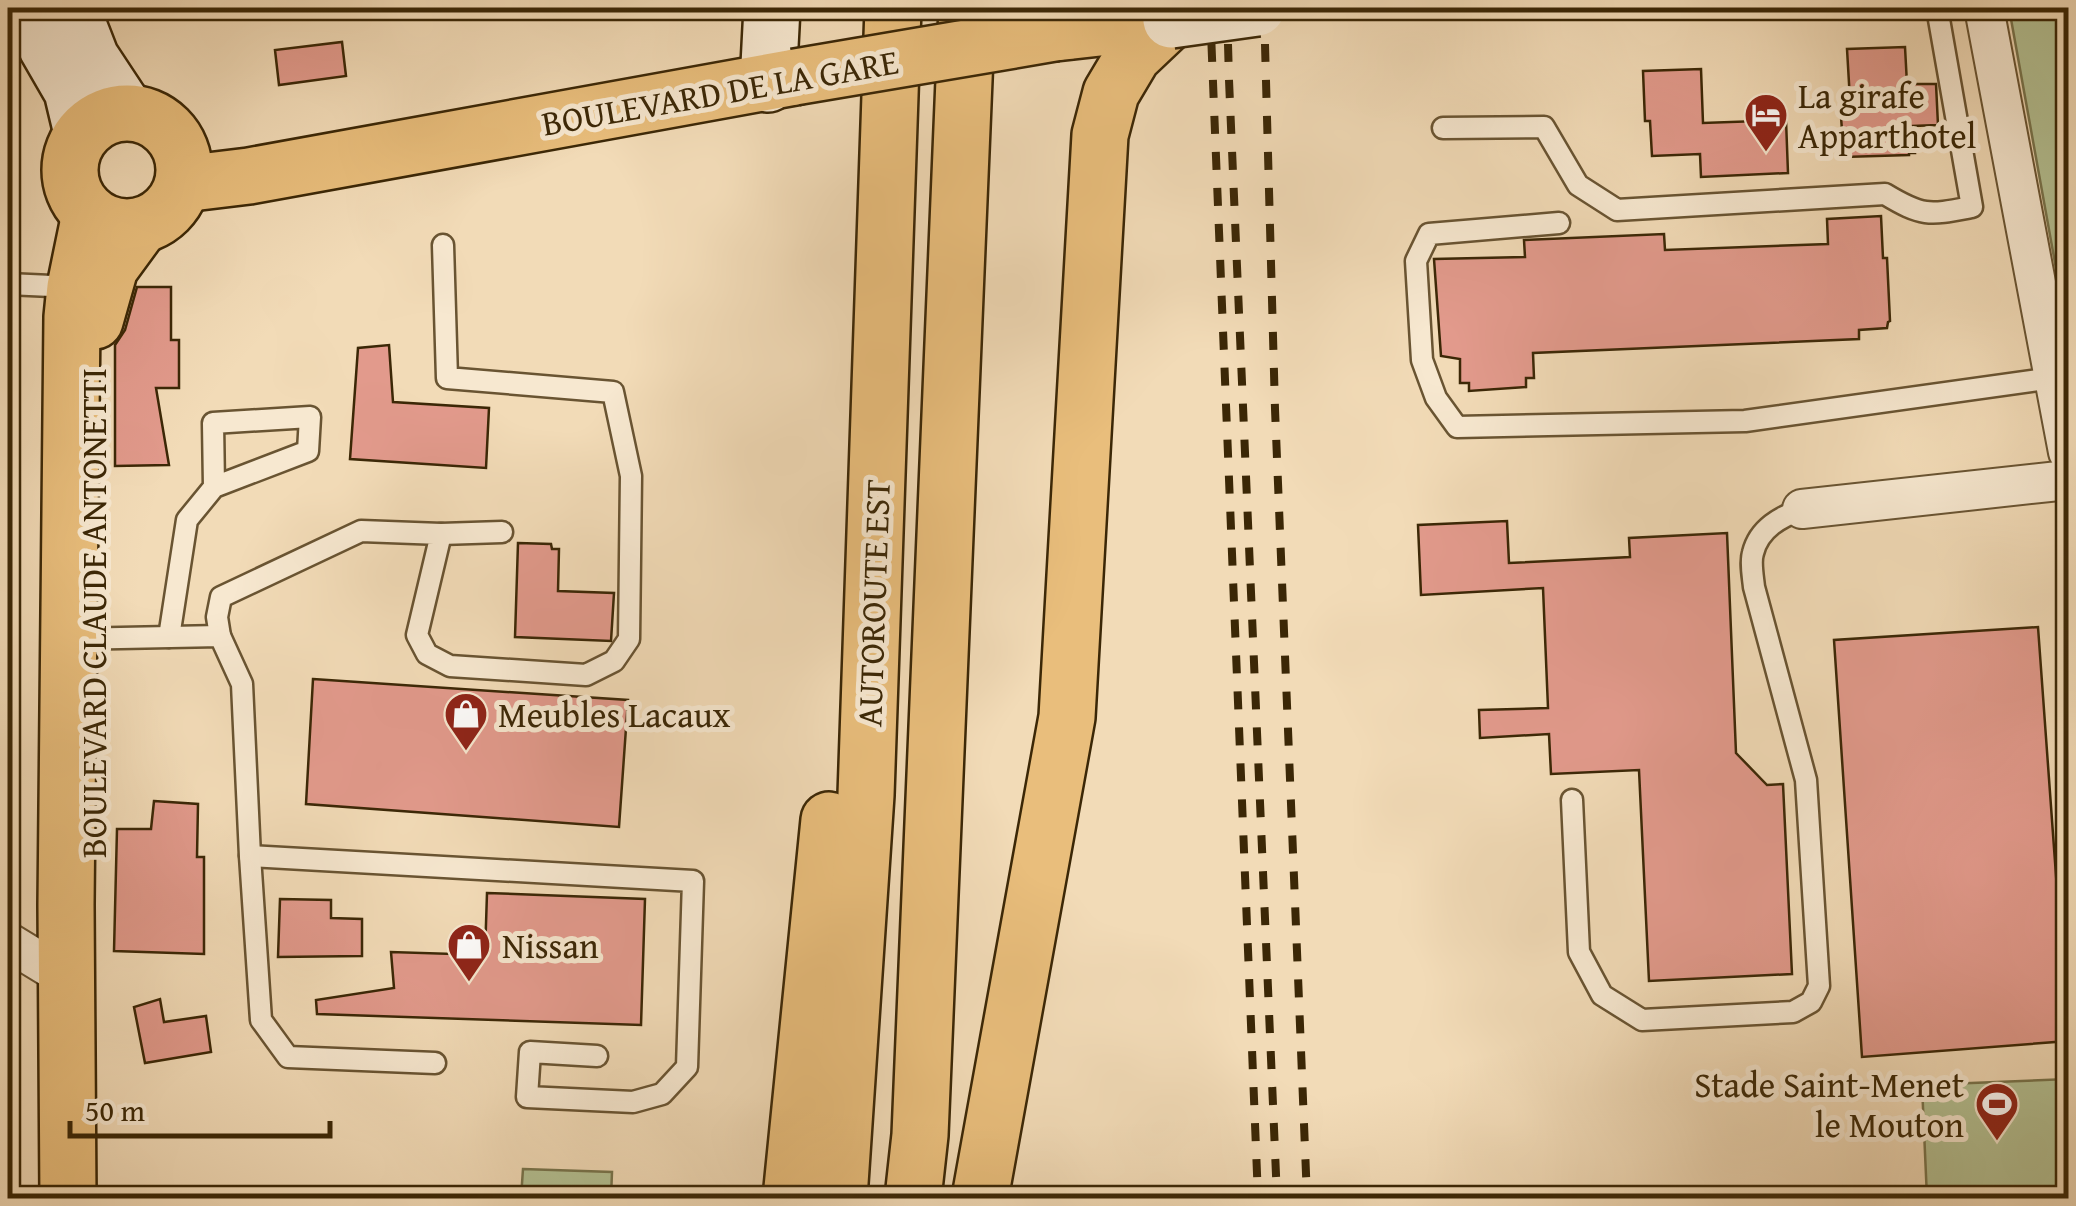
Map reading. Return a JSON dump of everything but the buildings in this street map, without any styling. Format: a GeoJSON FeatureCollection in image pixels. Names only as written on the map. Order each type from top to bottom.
{"type":"FeatureCollection","features":[{"type":"Feature","properties":{"kind":"main road"},"geometry":{"type":"LineString","coordinates":[[36,8],[46,46],[72,91],[104,122]]}},
{"type":"Feature","properties":{"kind":"main road"},"geometry":{"type":"LineString","coordinates":[[72,8],[92,58],[104,122]]}},
{"type":"Feature","properties":{"kind":"main road"},"geometry":{"type":"LineString","coordinates":[[772,8],[782,81]]}},
{"type":"Feature","properties":{"kind":"main road","name":"AUTOROUTE EST"},"geometry":{"type":"LineString","coordinates":[[839,1198],[866,795],[894,8]]}},
{"type":"Feature","properties":{"kind":"main road","name":"AUTOROUTE EST"},"geometry":{"type":"LineString","coordinates":[[913,1198],[920,1135],[967,8]]}},
{"type":"Feature","properties":{"kind":"main road","name":"BOULEVARD DE LA GARE"},"geometry":{"type":"LineString","coordinates":[[183,184],[249,176],[782,81],[1069,24],[1257,8]]}},
{"type":"Feature","properties":{"kind":"main road"},"geometry":{"type":"LineString","coordinates":[[980,1198],[1067,717],[1100,135],[1111,93],[1161,16]]}},
{"type":"Feature","properties":{"kind":"main road"},"geometry":{"type":"LineString","coordinates":[[147,115],[165,126],[178,142],[185,162],[183,184],[175,203],[160,218],[115,220],[78,200],[69,166],[73,149],[104,122],[147,115]]}},
{"type":"Feature","properties":{"kind":"main road"},"geometry":{"type":"LineString","coordinates":[[791,1198],[888,215]]}},
{"type":"Feature","properties":{"kind":"main road","name":"BOULEVARD CLAUDE ANTONETTI"},"geometry":{"type":"LineString","coordinates":[[79,995],[81,639],[72,317],[75,287],[115,220]]}},
{"type":"Feature","properties":{"kind":"main road","name":"BOULEVARD CLAUDE ANTONETTI"},"geometry":{"type":"LineString","coordinates":[[79,995],[66,905],[94,323],[110,268],[115,220]]}},
{"type":"Feature","properties":{"kind":"main road"},"geometry":{"type":"LineString","coordinates":[[68,1198],[79,995]]}},
{"type":"Feature","properties":{"kind":"main road"},"geometry":{"type":"LineString","coordinates":[[79,995],[93,1198]]}},
{"type":"Feature","properties":{"kind":"street"},"geometry":{"type":"LineString","coordinates":[[1984,8],[2068,452]]}},
{"type":"Feature","properties":{"kind":"street"},"geometry":{"type":"LineString","coordinates":[[1802,509],[2068,480]]}},
{"type":"Feature","properties":{"kind":"street"},"geometry":{"type":"LineString","coordinates":[[66,905],[8,940],[79,995]]}},
{"type":"Feature","properties":{"kind":"lane"},"geometry":{"type":"LineString","coordinates":[[1443,128],[1544,126],[1578,185],[1617,210],[1886,194],[1918,213],[1972,207],[1937,8]]}},
{"type":"Feature","properties":{"kind":"lane"},"geometry":{"type":"LineString","coordinates":[[1559,223],[1429,234],[1416,260],[1422,360],[1436,398],[1458,427],[1745,421],[2053,378]]}},
{"type":"Feature","properties":{"kind":"lane"},"geometry":{"type":"LineString","coordinates":[[442,245],[447,378],[614,392],[631,476],[628,640],[614,661],[586,675],[450,666],[427,654],[417,635],[442,534]]}},
{"type":"Feature","properties":{"kind":"lane"},"geometry":{"type":"LineString","coordinates":[[8,284],[75,287]]}},
{"type":"Feature","properties":{"kind":"lane"},"geometry":{"type":"LineString","coordinates":[[168,638],[187,520],[214,488],[308,451],[310,417],[213,423],[214,488]]}},
{"type":"Feature","properties":{"kind":"lane"},"geometry":{"type":"LineString","coordinates":[[1572,800],[1579,952],[1602,995],[1642,1020],[1793,1012],[1811,1002],[1820,986],[1806,780],[1754,587],[1752,554],[1764,532],[1780,517],[1802,509]]}},
{"type":"Feature","properties":{"kind":"lane"},"geometry":{"type":"LineString","coordinates":[[435,1063],[288,1057],[261,1020],[242,684],[220,636],[218,617],[221,597],[361,531],[502,532]]}},
{"type":"Feature","properties":{"kind":"lane"},"geometry":{"type":"LineString","coordinates":[[81,639],[220,636]]}},
{"type":"Feature","properties":{"kind":"lane"},"geometry":{"type":"LineString","coordinates":[[250,856],[693,881],[687,1067],[662,1094],[633,1102],[527,1097],[530,1052],[597,1056]]}},
{"type":"Feature","properties":{"kind":"green space"},"geometry":{"type":"Polygon","coordinates":[[[2009,8],[2068,8],[2068,335],[2009,8]]]}},
{"type":"Feature","properties":{"kind":"green space","name":"Stade Saint-Menet le Mouton"},"geometry":{"type":"Polygon","coordinates":[[[2068,1079],[2068,1198],[1927,1198],[1922,1085],[2068,1079]]]}},
{"type":"Feature","properties":{"kind":"green space"},"geometry":{"type":"Polygon","coordinates":[[[523,1169],[612,1172],[611,1198],[521,1198],[523,1169]]]}},
{"type":"Feature","properties":{"kind":"railway"},"geometry":{"type":"LineString","coordinates":[[1210,8],[1258,1198]]}},
{"type":"Feature","properties":{"kind":"railway"},"geometry":{"type":"LineString","coordinates":[[1227,8],[1277,1198]]}},
{"type":"Feature","properties":{"kind":"railway"},"geometry":{"type":"LineString","coordinates":[[1264,8],[1275,409],[1307,1198]]}},
{"type":"Feature","properties":{"kind":"place","name":"La girafe Apparthotel"},"geometry":{"type":"Point","coordinates":[1766,153]}},
{"type":"Feature","properties":{"kind":"place","name":"Meubles Lacaux"},"geometry":{"type":"Point","coordinates":[466,752]}},
{"type":"Feature","properties":{"kind":"place","name":"Nissan"},"geometry":{"type":"Point","coordinates":[469,983]}},
{"type":"Feature","properties":{"kind":"place","name":"Stade Saint-Menet le Mouton"},"geometry":{"type":"Point","coordinates":[1997,1142]}}]}
